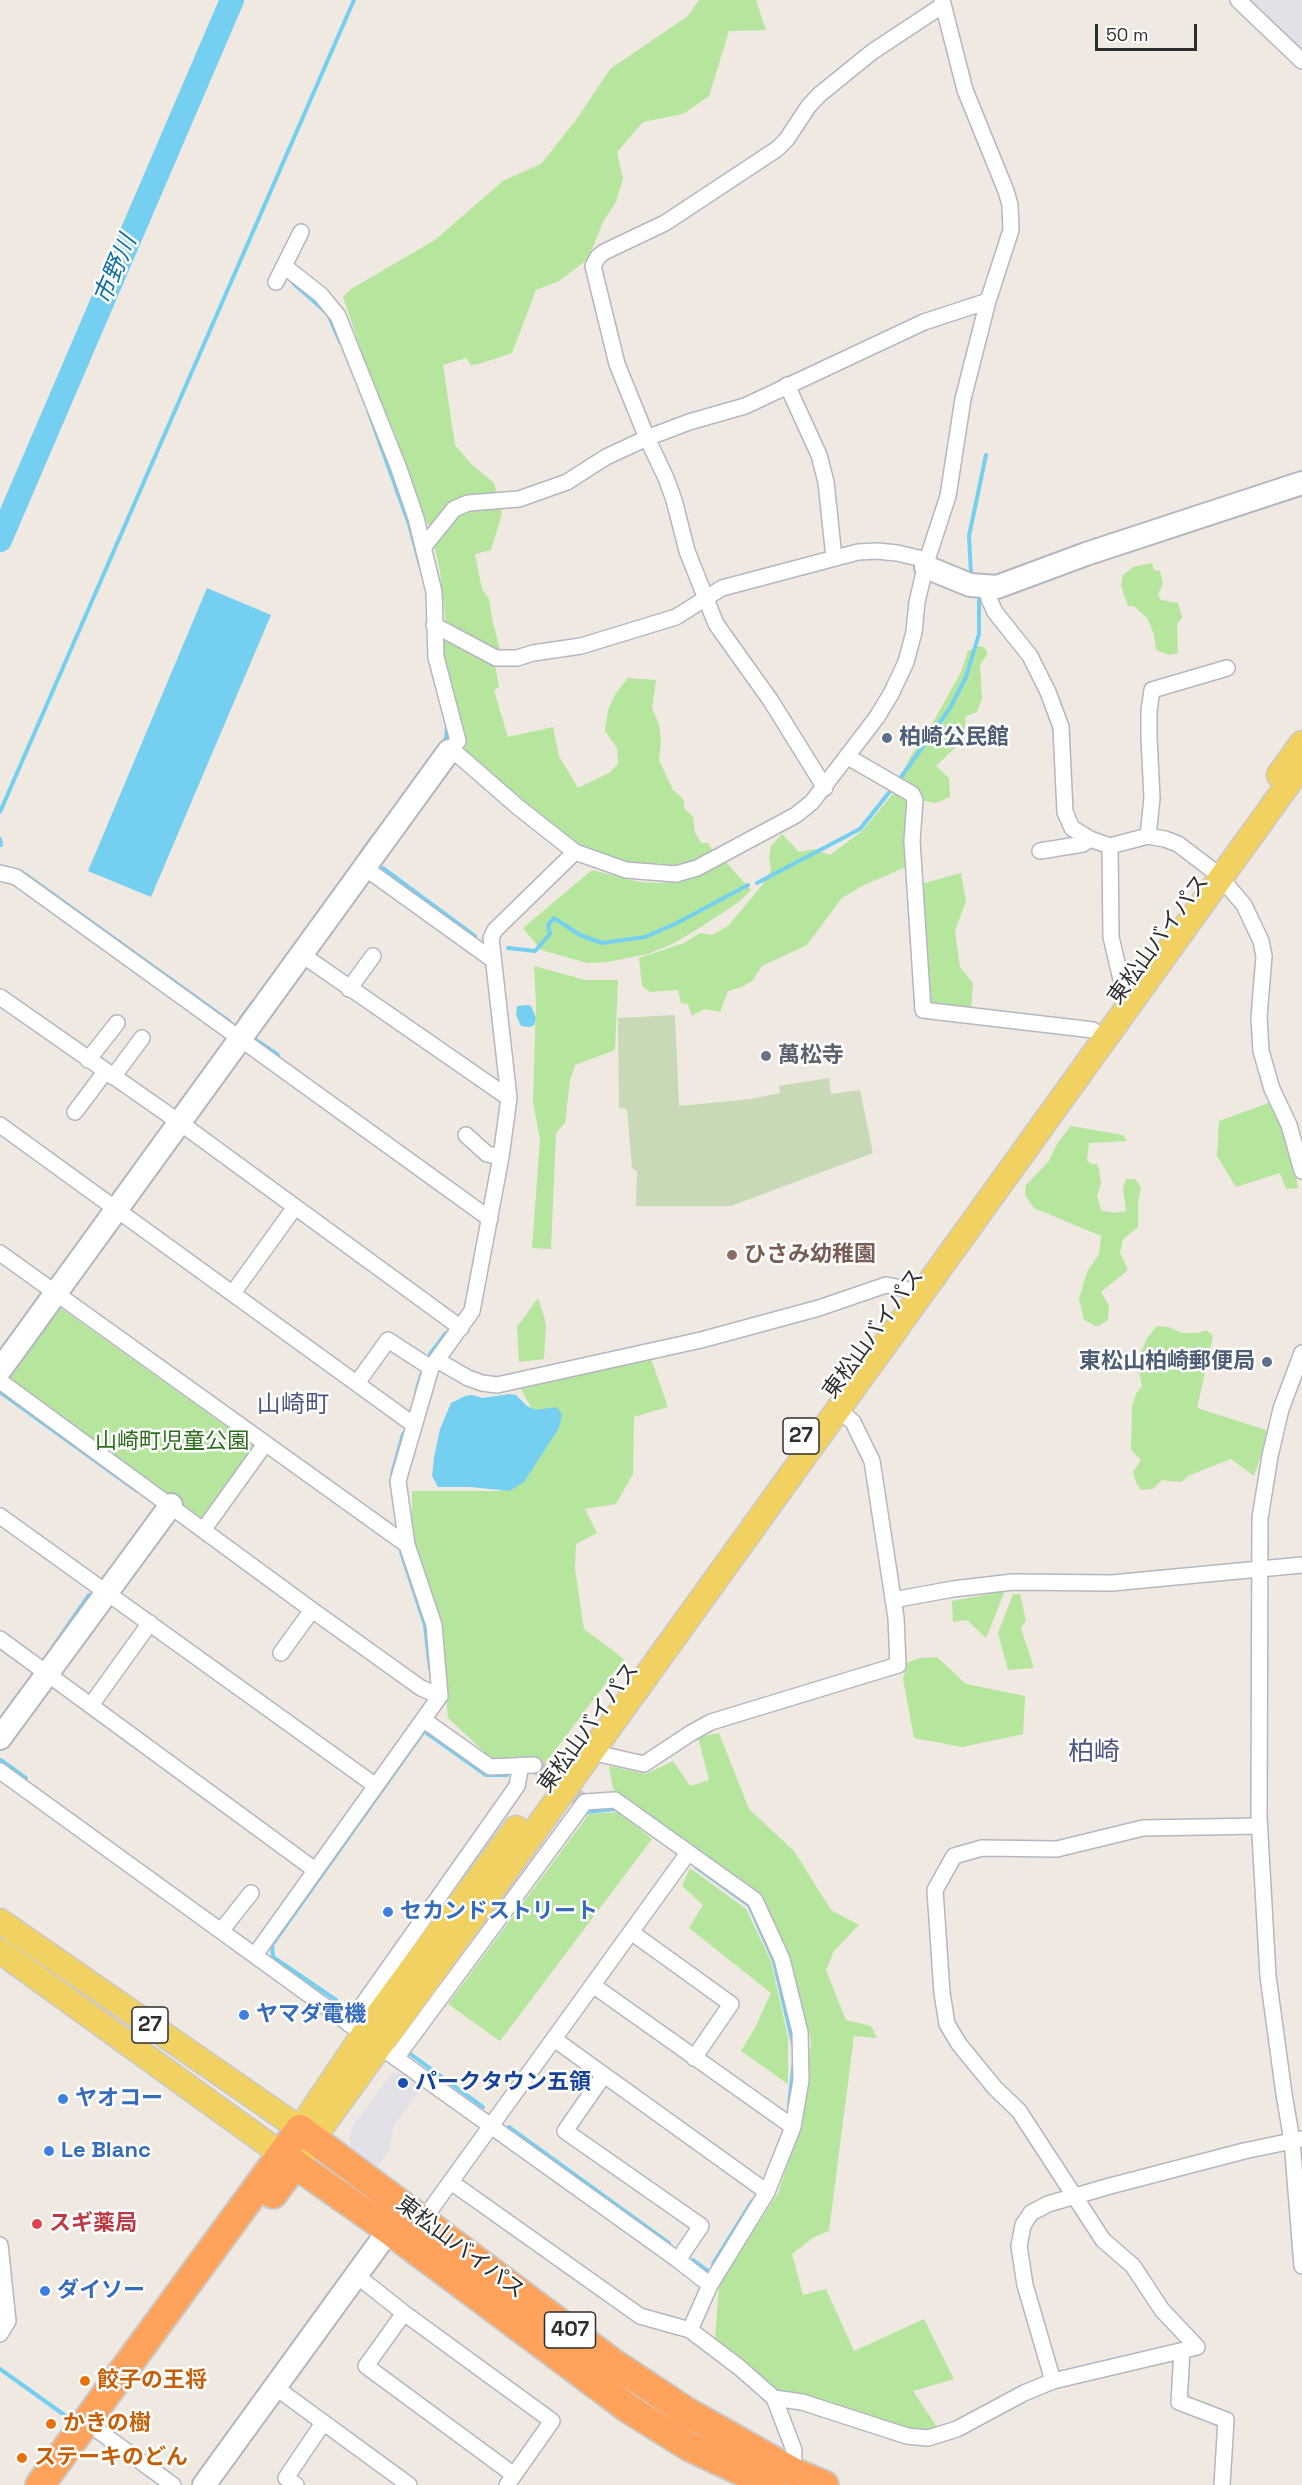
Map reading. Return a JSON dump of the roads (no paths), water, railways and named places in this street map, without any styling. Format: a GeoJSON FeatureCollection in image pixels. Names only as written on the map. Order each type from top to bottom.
{"type":"FeatureCollection","features":[{"type":"Feature","properties":{"kind":"highway","name":"東松山バイパス"},"geometry":{"type":"LineString","coordinates":[[40,2485],[306,2134],[613,2363],[786,2481]]}},
{"type":"Feature","properties":{"kind":"highway","name":"東松山バイパス"},"geometry":{"type":"LineString","coordinates":[[288,2158],[389,2230],[629,2409],[690,2447],[786,2481],[824,2485]]}},
{"type":"Feature","properties":{"kind":"highway","name":"東松山バイパス"},"geometry":{"type":"LineString","coordinates":[[61,2485],[100,2432],[288,2158]]}},
{"type":"Feature","properties":{"kind":"main road","name":"東松山バイパス"},"geometry":{"type":"LineString","coordinates":[[306,2134],[546,1788],[912,1293],[1216,874],[1302,743]]}},
{"type":"Feature","properties":{"kind":"main road","name":"東松山バイパス"},"geometry":{"type":"LineString","coordinates":[[372,2041],[591,1752],[839,1410],[912,1293],[1123,988],[1302,765]]}},
{"type":"Feature","properties":{"kind":"main road","name":"27"},"geometry":{"type":"LineString","coordinates":[[0,1921],[306,2134]]}},
{"type":"Feature","properties":{"kind":"main road","name":"27"},"geometry":{"type":"LineString","coordinates":[[0,1951],[288,2158]]}},
{"type":"Feature","properties":{"kind":"street"},"geometry":{"type":"LineString","coordinates":[[1238,0],[1302,61]]}},
{"type":"Feature","properties":{"kind":"street"},"geometry":{"type":"LineString","coordinates":[[449,752],[456,753],[518,807],[575,852],[626,870],[676,874],[713,861],[796,815],[812,802],[825,788],[848,757],[891,694],[906,662],[914,632],[917,602],[926,564],[948,496],[963,399],[988,301],[1009,238],[1010,205],[965,90],[943,3],[872,52],[819,95],[808,107],[787,139],[777,148],[665,224],[598,257],[593,266],[617,364],[675,500],[687,550],[716,624],[771,701],[825,788]]}},
{"type":"Feature","properties":{"kind":"street"},"geometry":{"type":"LineString","coordinates":[[276,282],[301,232]]}},
{"type":"Feature","properties":{"kind":"street"},"geometry":{"type":"LineString","coordinates":[[0,1370],[458,741],[436,657],[434,625],[436,609],[425,545],[398,466],[338,316],[321,295],[284,266]]}},
{"type":"Feature","properties":{"kind":"street"},"geometry":{"type":"LineString","coordinates":[[425,545],[454,509],[468,503],[519,499],[567,482],[606,457],[647,438],[689,422],[745,406],[924,322],[988,301]]}},
{"type":"Feature","properties":{"kind":"street"},"geometry":{"type":"LineString","coordinates":[[787,385],[819,455],[826,482],[834,558]]}},
{"type":"Feature","properties":{"kind":"street"},"geometry":{"type":"LineString","coordinates":[[434,625],[496,658],[517,658],[554,649],[581,646],[676,617],[722,588],[858,552],[877,550],[920,557],[926,564],[970,585],[987,588],[1010,584],[1086,554],[1302,483]]}},
{"type":"Feature","properties":{"kind":"street"},"geometry":{"type":"LineString","coordinates":[[987,588],[988,600],[995,612],[1030,656],[1048,692],[1061,728],[1067,821],[1077,833],[1110,846],[1148,836],[1178,844],[1216,874],[1244,905],[1261,941],[1264,956],[1259,1017],[1262,1051],[1272,1089],[1289,1125],[1302,1171]]}},
{"type":"Feature","properties":{"kind":"street"},"geometry":{"type":"LineString","coordinates":[[1148,836],[1152,798],[1149,737],[1152,690],[1227,668]]}},
{"type":"Feature","properties":{"kind":"street"},"geometry":{"type":"LineString","coordinates":[[848,757],[912,794],[915,800],[912,841],[923,1010],[1093,1030]]}},
{"type":"Feature","properties":{"kind":"street"},"geometry":{"type":"LineString","coordinates":[[1040,851],[1083,844],[1090,839]]}},
{"type":"Feature","properties":{"kind":"street"},"geometry":{"type":"LineString","coordinates":[[1110,846],[1111,937],[1123,988]]}},
{"type":"Feature","properties":{"kind":"street"},"geometry":{"type":"LineString","coordinates":[[255,1955],[440,1696],[434,1624],[407,1545],[398,1481],[434,1364],[472,1311],[501,1157],[509,1098],[491,938],[495,930],[575,852]]}},
{"type":"Feature","properties":{"kind":"street"},"geometry":{"type":"LineString","coordinates":[[365,867],[493,960]]}},
{"type":"Feature","properties":{"kind":"street"},"geometry":{"type":"LineString","coordinates":[[0,873],[16,877],[490,1219]]}},
{"type":"Feature","properties":{"kind":"street"},"geometry":{"type":"LineString","coordinates":[[301,954],[509,1098]]}},
{"type":"Feature","properties":{"kind":"street"},"geometry":{"type":"LineString","coordinates":[[349,989],[373,956]]}},
{"type":"Feature","properties":{"kind":"street"},"geometry":{"type":"LineString","coordinates":[[0,997],[179,1122],[461,1328]]}},
{"type":"Feature","properties":{"kind":"street"},"geometry":{"type":"LineString","coordinates":[[88,1060],[117,1023]]}},
{"type":"Feature","properties":{"kind":"street"},"geometry":{"type":"LineString","coordinates":[[75,1112],[142,1038]]}},
{"type":"Feature","properties":{"kind":"street"},"geometry":{"type":"LineString","coordinates":[[0,1125],[414,1425]]}},
{"type":"Feature","properties":{"kind":"street"},"geometry":{"type":"LineString","coordinates":[[466,1135],[487,1154],[501,1157]]}},
{"type":"Feature","properties":{"kind":"street"},"geometry":{"type":"LineString","coordinates":[[233,1293],[295,1207]]}},
{"type":"Feature","properties":{"kind":"street"},"geometry":{"type":"LineString","coordinates":[[0,1253],[407,1545]]}},
{"type":"Feature","properties":{"kind":"street"},"geometry":{"type":"LineString","coordinates":[[357,1383],[388,1340],[434,1364],[482,1383],[506,1384],[642,1351],[700,1340],[819,1308],[886,1286],[912,1293]]}},
{"type":"Feature","properties":{"kind":"street"},"geometry":{"type":"LineString","coordinates":[[1302,1353],[1281,1409],[1270,1456],[1260,1518],[1259,1826],[1268,1976],[1284,2094],[1297,2140],[1302,2266]]}},
{"type":"Feature","properties":{"kind":"street"},"geometry":{"type":"LineString","coordinates":[[0,1381],[312,1610],[421,1688],[440,1696]]}},
{"type":"Feature","properties":{"kind":"street"},"geometry":{"type":"LineString","coordinates":[[591,1752],[644,1764],[711,1722],[898,1665],[893,1600],[872,1461],[853,1422],[839,1410]]}},
{"type":"Feature","properties":{"kind":"street"},"geometry":{"type":"LineString","coordinates":[[204,1529],[265,1444]]}},
{"type":"Feature","properties":{"kind":"street"},"geometry":{"type":"LineString","coordinates":[[0,1738],[171,1505]]}},
{"type":"Feature","properties":{"kind":"street"},"geometry":{"type":"LineString","coordinates":[[0,1516],[375,1786]]}},
{"type":"Feature","properties":{"kind":"street"},"geometry":{"type":"LineString","coordinates":[[893,1600],[953,1589],[1013,1582],[1112,1583],[1302,1565]]}},
{"type":"Feature","properties":{"kind":"street"},"geometry":{"type":"LineString","coordinates":[[281,1653],[312,1610]]}},
{"type":"Feature","properties":{"kind":"street"},"geometry":{"type":"LineString","coordinates":[[90,1705],[150,1623]]}},
{"type":"Feature","properties":{"kind":"street"},"geometry":{"type":"LineString","coordinates":[[0,1639],[315,1870]]}},
{"type":"Feature","properties":{"kind":"street"},"geometry":{"type":"LineString","coordinates":[[372,2041],[527,1765],[490,1767],[424,1720]]}},
{"type":"Feature","properties":{"kind":"street"},"geometry":{"type":"LineString","coordinates":[[0,1771],[710,2285]]}},
{"type":"Feature","properties":{"kind":"street"},"geometry":{"type":"LineString","coordinates":[[372,2041],[585,1802],[615,1800],[755,1900],[783,1959],[800,2032],[801,2080],[793,2127],[767,2192],[710,2285],[690,2330]]}},
{"type":"Feature","properties":{"kind":"street"},"geometry":{"type":"LineString","coordinates":[[774,2397],[802,2402],[908,2436],[927,2438],[957,2429],[1024,2393],[1053,2381],[1197,2347],[1162,2310],[1133,2266],[1103,2240],[1019,2111],[959,2044],[947,2024],[942,1993],[935,1890],[954,1856],[982,1848],[1058,1849],[1143,1828],[1259,1826]]}},
{"type":"Feature","properties":{"kind":"street"},"geometry":{"type":"LineString","coordinates":[[423,2220],[688,1853]]}},
{"type":"Feature","properties":{"kind":"street"},"geometry":{"type":"LineString","coordinates":[[221,1931],[251,1893]]}},
{"type":"Feature","properties":{"kind":"street"},"geometry":{"type":"LineString","coordinates":[[631,1932],[730,2004],[694,2058]]}},
{"type":"Feature","properties":{"kind":"street"},"geometry":{"type":"LineString","coordinates":[[594,1986],[793,2127]]}},
{"type":"Feature","properties":{"kind":"street"},"geometry":{"type":"LineString","coordinates":[[554,2039],[767,2192]]}},
{"type":"Feature","properties":{"kind":"street"},"geometry":{"type":"LineString","coordinates":[[604,2075],[565,2131],[701,2226],[678,2260]]}},
{"type":"Feature","properties":{"kind":"street"},"geometry":{"type":"LineString","coordinates":[[1053,2381],[1025,2285],[1019,2246],[1023,2225],[1031,2213],[1048,2204],[1244,2151],[1297,2140]]}},
{"type":"Feature","properties":{"kind":"street"},"geometry":{"type":"LineString","coordinates":[[451,2182],[640,2316],[690,2330],[774,2397],[795,2451],[786,2481]]}},
{"type":"Feature","properties":{"kind":"street"},"geometry":{"type":"LineString","coordinates":[[204,2485],[389,2230]]}},
{"type":"Feature","properties":{"kind":"street"},"geometry":{"type":"LineString","coordinates":[[0,2245],[8,2321],[0,2334]]}},
{"type":"Feature","properties":{"kind":"street"},"geometry":{"type":"LineString","coordinates":[[356,2275],[404,2313],[552,2421],[511,2480],[366,2366],[404,2313]]}},
{"type":"Feature","properties":{"kind":"street"},"geometry":{"type":"LineString","coordinates":[[1182,2351],[1179,2402],[1226,2420],[1222,2485]]}},
{"type":"Feature","properties":{"kind":"street"},"geometry":{"type":"LineString","coordinates":[[274,2387],[409,2485]]}},
{"type":"Feature","properties":{"kind":"street"},"geometry":{"type":"LineString","coordinates":[[296,2485],[286,2478],[323,2423]]}},
{"type":"Feature","properties":{"kind":"street"},"geometry":{"type":"LineString","coordinates":[[100,2432],[173,2485]]}},
{"type":"Feature","properties":{"kind":"water"},"geometry":{"type":"Polygon","coordinates":[[[207,588],[271,615],[151,897],[88,871],[207,588]]]}},
{"type":"Feature","properties":{"kind":"water"},"geometry":{"type":"Polygon","coordinates":[[[517,1006],[531,1006],[536,1018],[534,1025],[521,1026],[516,1015],[517,1006]]]}},
{"type":"Feature","properties":{"kind":"water"},"geometry":{"type":"Polygon","coordinates":[[[516,1395],[527,1406],[536,1410],[557,1407],[562,1415],[559,1428],[524,1482],[509,1491],[471,1487],[438,1487],[432,1476],[434,1457],[440,1429],[451,1403],[465,1396],[483,1398],[516,1395]]]}},
{"type":"Feature","properties":{"kind":"waterway","name":"市野川"},"geometry":{"type":"LineString","coordinates":[[0,540],[232,0]]}},
{"type":"Feature","properties":{"kind":"waterway"},"geometry":{"type":"LineString","coordinates":[[0,812],[354,0]]}},
{"type":"Feature","properties":{"kind":"waterway"},"geometry":{"type":"LineString","coordinates":[[293,283],[328,314],[340,342]]}},
{"type":"Feature","properties":{"kind":"waterway"},"geometry":{"type":"LineString","coordinates":[[368,410],[409,524],[420,565]]}},
{"type":"Feature","properties":{"kind":"waterway"},"geometry":{"type":"LineString","coordinates":[[971,573],[969,536],[986,455]]}},
{"type":"Feature","properties":{"kind":"waterway"},"geometry":{"type":"LineString","coordinates":[[899,780],[950,708],[966,677],[979,634],[979,600]]}},
{"type":"Feature","properties":{"kind":"waterway"},"geometry":{"type":"LineString","coordinates":[[442,744],[446,739],[447,726]]}},
{"type":"Feature","properties":{"kind":"waterway"},"geometry":{"type":"LineString","coordinates":[[757,883],[860,829],[891,790]]}},
{"type":"Feature","properties":{"kind":"waterway"},"geometry":{"type":"LineString","coordinates":[[361,853],[375,834]]}},
{"type":"Feature","properties":{"kind":"waterway"},"geometry":{"type":"LineString","coordinates":[[0,839],[1,845]]}},
{"type":"Feature","properties":{"kind":"waterway"},"geometry":{"type":"LineString","coordinates":[[383,868],[475,936]]}},
{"type":"Feature","properties":{"kind":"waterway"},"geometry":{"type":"LineString","coordinates":[[22,872],[229,1021]]}},
{"type":"Feature","properties":{"kind":"waterway"},"geometry":{"type":"LineString","coordinates":[[508,948],[535,951],[550,934],[548,925],[554,918],[580,935],[602,943],[645,937],[677,923],[748,885]]}},
{"type":"Feature","properties":{"kind":"waterway"},"geometry":{"type":"LineString","coordinates":[[241,1018],[253,1002]]}},
{"type":"Feature","properties":{"kind":"waterway"},"geometry":{"type":"LineString","coordinates":[[253,1038],[278,1055]]}},
{"type":"Feature","properties":{"kind":"waterway"},"geometry":{"type":"LineString","coordinates":[[430,1354],[446,1333]]}},
{"type":"Feature","properties":{"kind":"waterway"},"geometry":{"type":"LineString","coordinates":[[416,1392],[421,1375]]}},
{"type":"Feature","properties":{"kind":"waterway"},"geometry":{"type":"LineString","coordinates":[[0,1392],[137,1491]]}},
{"type":"Feature","properties":{"kind":"waterway"},"geometry":{"type":"LineString","coordinates":[[392,1474],[403,1434]]}},
{"type":"Feature","properties":{"kind":"waterway"},"geometry":{"type":"LineString","coordinates":[[401,1552],[425,1625],[430,1669]]}},
{"type":"Feature","properties":{"kind":"waterway"},"geometry":{"type":"LineString","coordinates":[[53,1647],[89,1595]]}},
{"type":"Feature","properties":{"kind":"waterway"},"geometry":{"type":"LineString","coordinates":[[336,2000],[273,1957],[272,1945],[424,1731],[486,1775],[507,1775]]}},
{"type":"Feature","properties":{"kind":"waterway"},"geometry":{"type":"LineString","coordinates":[[1,1760],[26,1778]]}},
{"type":"Feature","properties":{"kind":"waterway"},"geometry":{"type":"LineString","coordinates":[[584,1815],[587,1812],[615,1809]]}},
{"type":"Feature","properties":{"kind":"waterway"},"geometry":{"type":"LineString","coordinates":[[696,1867],[749,1905],[774,1961],[794,2048]]}},
{"type":"Feature","properties":{"kind":"waterway"},"geometry":{"type":"LineString","coordinates":[[409,2053],[483,2107]]}},
{"type":"Feature","properties":{"kind":"waterway"},"geometry":{"type":"LineString","coordinates":[[789,2104],[794,2061]]}},
{"type":"Feature","properties":{"kind":"waterway"},"geometry":{"type":"LineString","coordinates":[[509,2127],[669,2243]]}},
{"type":"Feature","properties":{"kind":"waterway"},"geometry":{"type":"LineString","coordinates":[[713,2264],[752,2201]]}},
{"type":"Feature","properties":{"kind":"waterway"},"geometry":{"type":"LineString","coordinates":[[693,2260],[708,2271]]}},
{"type":"Feature","properties":{"kind":"waterway"},"geometry":{"type":"LineString","coordinates":[[0,2369],[70,2419]]}},
{"type":"Feature","properties":{"kind":"tunnel"},"geometry":{"type":"LineString","coordinates":[[534,1765],[585,1802]]}},
{"type":"Feature","properties":{"kind":"place","name":"柏崎公民館"},"geometry":{"type":"Point","coordinates":[887,738]}},
{"type":"Feature","properties":{"kind":"place","name":"萬松寺"},"geometry":{"type":"Point","coordinates":[766,1056]}},
{"type":"Feature","properties":{"kind":"place","name":"ひさみ幼稚園"},"geometry":{"type":"Point","coordinates":[732,1255]}},
{"type":"Feature","properties":{"kind":"place","name":"東松山柏崎郵便局"},"geometry":{"type":"Point","coordinates":[1267,1362]}},
{"type":"Feature","properties":{"kind":"place","name":"セカンドストリート"},"geometry":{"type":"Point","coordinates":[388,1912]}},
{"type":"Feature","properties":{"kind":"place","name":"ヤマダ電機"},"geometry":{"type":"Point","coordinates":[244,2015]}},
{"type":"Feature","properties":{"kind":"place","name":"パークタウン五領"},"geometry":{"type":"Point","coordinates":[403,2083]}},
{"type":"Feature","properties":{"kind":"place","name":"ヤオコー"},"geometry":{"type":"Point","coordinates":[63,2099]}},
{"type":"Feature","properties":{"kind":"place","name":"Le Blanc"},"geometry":{"type":"Point","coordinates":[49,2151]}},
{"type":"Feature","properties":{"kind":"place","name":"スギ薬局"},"geometry":{"type":"Point","coordinates":[37,2224]}},
{"type":"Feature","properties":{"kind":"place","name":"ダイソー"},"geometry":{"type":"Point","coordinates":[45,2291]}},
{"type":"Feature","properties":{"kind":"place","name":"餃子の王将"},"geometry":{"type":"Point","coordinates":[85,2381]}},
{"type":"Feature","properties":{"kind":"place","name":"かきの樹"},"geometry":{"type":"Point","coordinates":[51,2424]}},
{"type":"Feature","properties":{"kind":"place","name":"ステーキのどん"},"geometry":{"type":"Point","coordinates":[22,2458]}},
{"type":"Feature","properties":{"kind":"district","name":"山崎町"},"geometry":{"type":"Point","coordinates":[293,1405]}},
{"type":"Feature","properties":{"kind":"district","name":"柏崎"},"geometry":{"type":"Point","coordinates":[1094,1753]}},
{"type":"Feature","properties":{"kind":"park label","name":"山崎町児童公園"},"geometry":{"type":"Point","coordinates":[172,1442]}}]}
